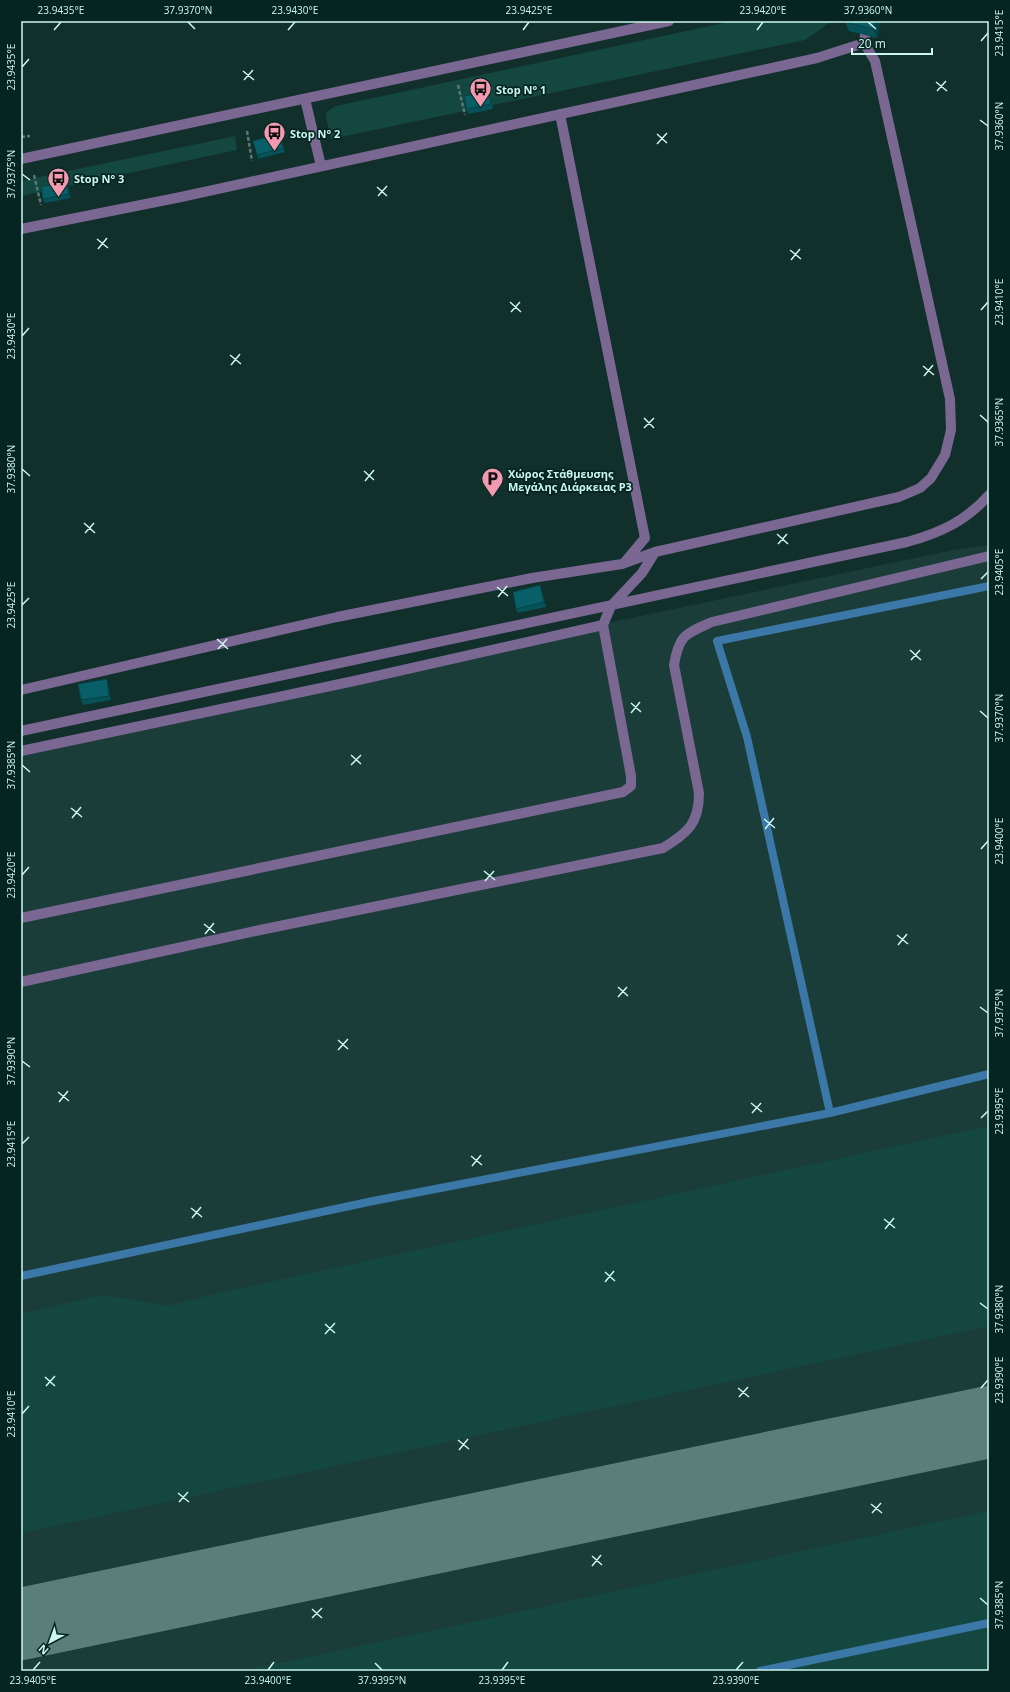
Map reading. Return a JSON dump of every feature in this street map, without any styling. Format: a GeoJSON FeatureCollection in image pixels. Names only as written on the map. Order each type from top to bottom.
{"type":"FeatureCollection","features":[{"type":"Feature","properties":{"kind":"lane"},"geometry":{"type":"LineString","coordinates":[[21,159],[669,21]]}},
{"type":"Feature","properties":{"kind":"lane"},"geometry":{"type":"LineString","coordinates":[[21,229],[321,166],[817,58],[865,39],[875,61],[950,399],[951,430],[945,455],[931,478],[920,488],[899,497],[655,552],[622,564],[532,578],[337,617],[21,690]]}},
{"type":"Feature","properties":{"kind":"lane"},"geometry":{"type":"LineString","coordinates":[[305,99],[321,166]]}},
{"type":"Feature","properties":{"kind":"lane"},"geometry":{"type":"LineString","coordinates":[[560,114],[645,538],[622,564]]}},
{"type":"Feature","properties":{"kind":"lane"},"geometry":{"type":"LineString","coordinates":[[21,731],[611,606],[922,538],[936,534],[959,520],[980,505],[989,495]]}},
{"type":"Feature","properties":{"kind":"lane"},"geometry":{"type":"LineString","coordinates":[[21,918],[623,792],[631,786],[631,776],[603,625],[611,606],[642,573],[655,552]]}},
{"type":"Feature","properties":{"kind":"lane"},"geometry":{"type":"LineString","coordinates":[[21,982],[260,930],[663,848],[682,835],[692,824],[699,809],[699,793],[674,665],[678,646],[689,632],[712,622],[989,556]]}},
{"type":"Feature","properties":{"kind":"lane"},"geometry":{"type":"LineString","coordinates":[[21,751],[354,681],[603,625]]}},
{"type":"Feature","properties":{"kind":"path"},"geometry":{"type":"LineString","coordinates":[[457,81],[466,117]]}},
{"type":"Feature","properties":{"kind":"path"},"geometry":{"type":"LineString","coordinates":[[34,172],[42,208]]}},
{"type":"Feature","properties":{"kind":"shaded area"},"geometry":{"type":"Polygon","coordinates":[[[989,545],[989,1671],[21,1671],[21,747],[953,550],[989,545]]]}},
{"type":"Feature","properties":{"kind":"green space"},"geometry":{"type":"Polygon","coordinates":[[[733,21],[832,21],[805,40],[331,139],[326,112],[336,106],[733,21]]]}},
{"type":"Feature","properties":{"kind":"green space"},"geometry":{"type":"Polygon","coordinates":[[[235,136],[237,150],[21,196],[21,181],[235,136]]]}},
{"type":"Feature","properties":{"kind":"green space"},"geometry":{"type":"Polygon","coordinates":[[[989,1126],[989,1326],[21,1533],[21,1314],[102,1295],[168,1306],[215,1294],[989,1126]]]}},
{"type":"Feature","properties":{"kind":"green space"},"geometry":{"type":"Polygon","coordinates":[[[989,1511],[989,1671],[244,1671],[938,1522],[989,1511]]]}},
{"type":"Feature","properties":{"kind":"building"},"geometry":{"type":"Polygon","coordinates":[[[845,21],[875,21],[873,29],[845,21]]]}},
{"type":"Feature","properties":{"kind":"building"},"geometry":{"type":"Polygon","coordinates":[[[488,91],[491,104],[467,109],[464,96],[488,91]]]}},
{"type":"Feature","properties":{"kind":"building"},"geometry":{"type":"Polygon","coordinates":[[[279,134],[283,148],[257,155],[253,141],[279,134]]]}},
{"type":"Feature","properties":{"kind":"building"},"geometry":{"type":"Polygon","coordinates":[[[66,181],[69,194],[43,199],[41,187],[66,181]]]}},
{"type":"Feature","properties":{"kind":"building"},"geometry":{"type":"Polygon","coordinates":[[[540,585],[544,602],[516,609],[513,592],[540,585]]]}},
{"type":"Feature","properties":{"kind":"building"},"geometry":{"type":"Polygon","coordinates":[[[107,679],[109,696],[81,700],[78,684],[107,679]]]}},
{"type":"Feature","properties":{"kind":"waterway"},"geometry":{"type":"LineString","coordinates":[[21,1276],[373,1201],[830,1113],[747,737],[717,641],[989,586]]}},
{"type":"Feature","properties":{"kind":"waterway"},"geometry":{"type":"LineString","coordinates":[[830,1113],[989,1074]]}},
{"type":"Feature","properties":{"kind":"waterway"},"geometry":{"type":"LineString","coordinates":[[760,1671],[989,1623]]}},
{"type":"Feature","properties":{"kind":"taxiway"},"geometry":{"type":"LineString","coordinates":[[21,1624],[989,1422]]}},
{"type":"Feature","properties":{"kind":"place","name":"Stop N° 1"},"geometry":{"type":"Point","coordinates":[480,108]}},
{"type":"Feature","properties":{"kind":"place","name":"Stop N° 2"},"geometry":{"type":"Point","coordinates":[275,152]}},
{"type":"Feature","properties":{"kind":"place","name":"Stop N° 3"},"geometry":{"type":"Point","coordinates":[58,198]}},
{"type":"Feature","properties":{"kind":"place","name":"Χώρος Στάθμευσης Μεγάλης Διάρκειας P3"},"geometry":{"type":"Point","coordinates":[492,498]}}]}
